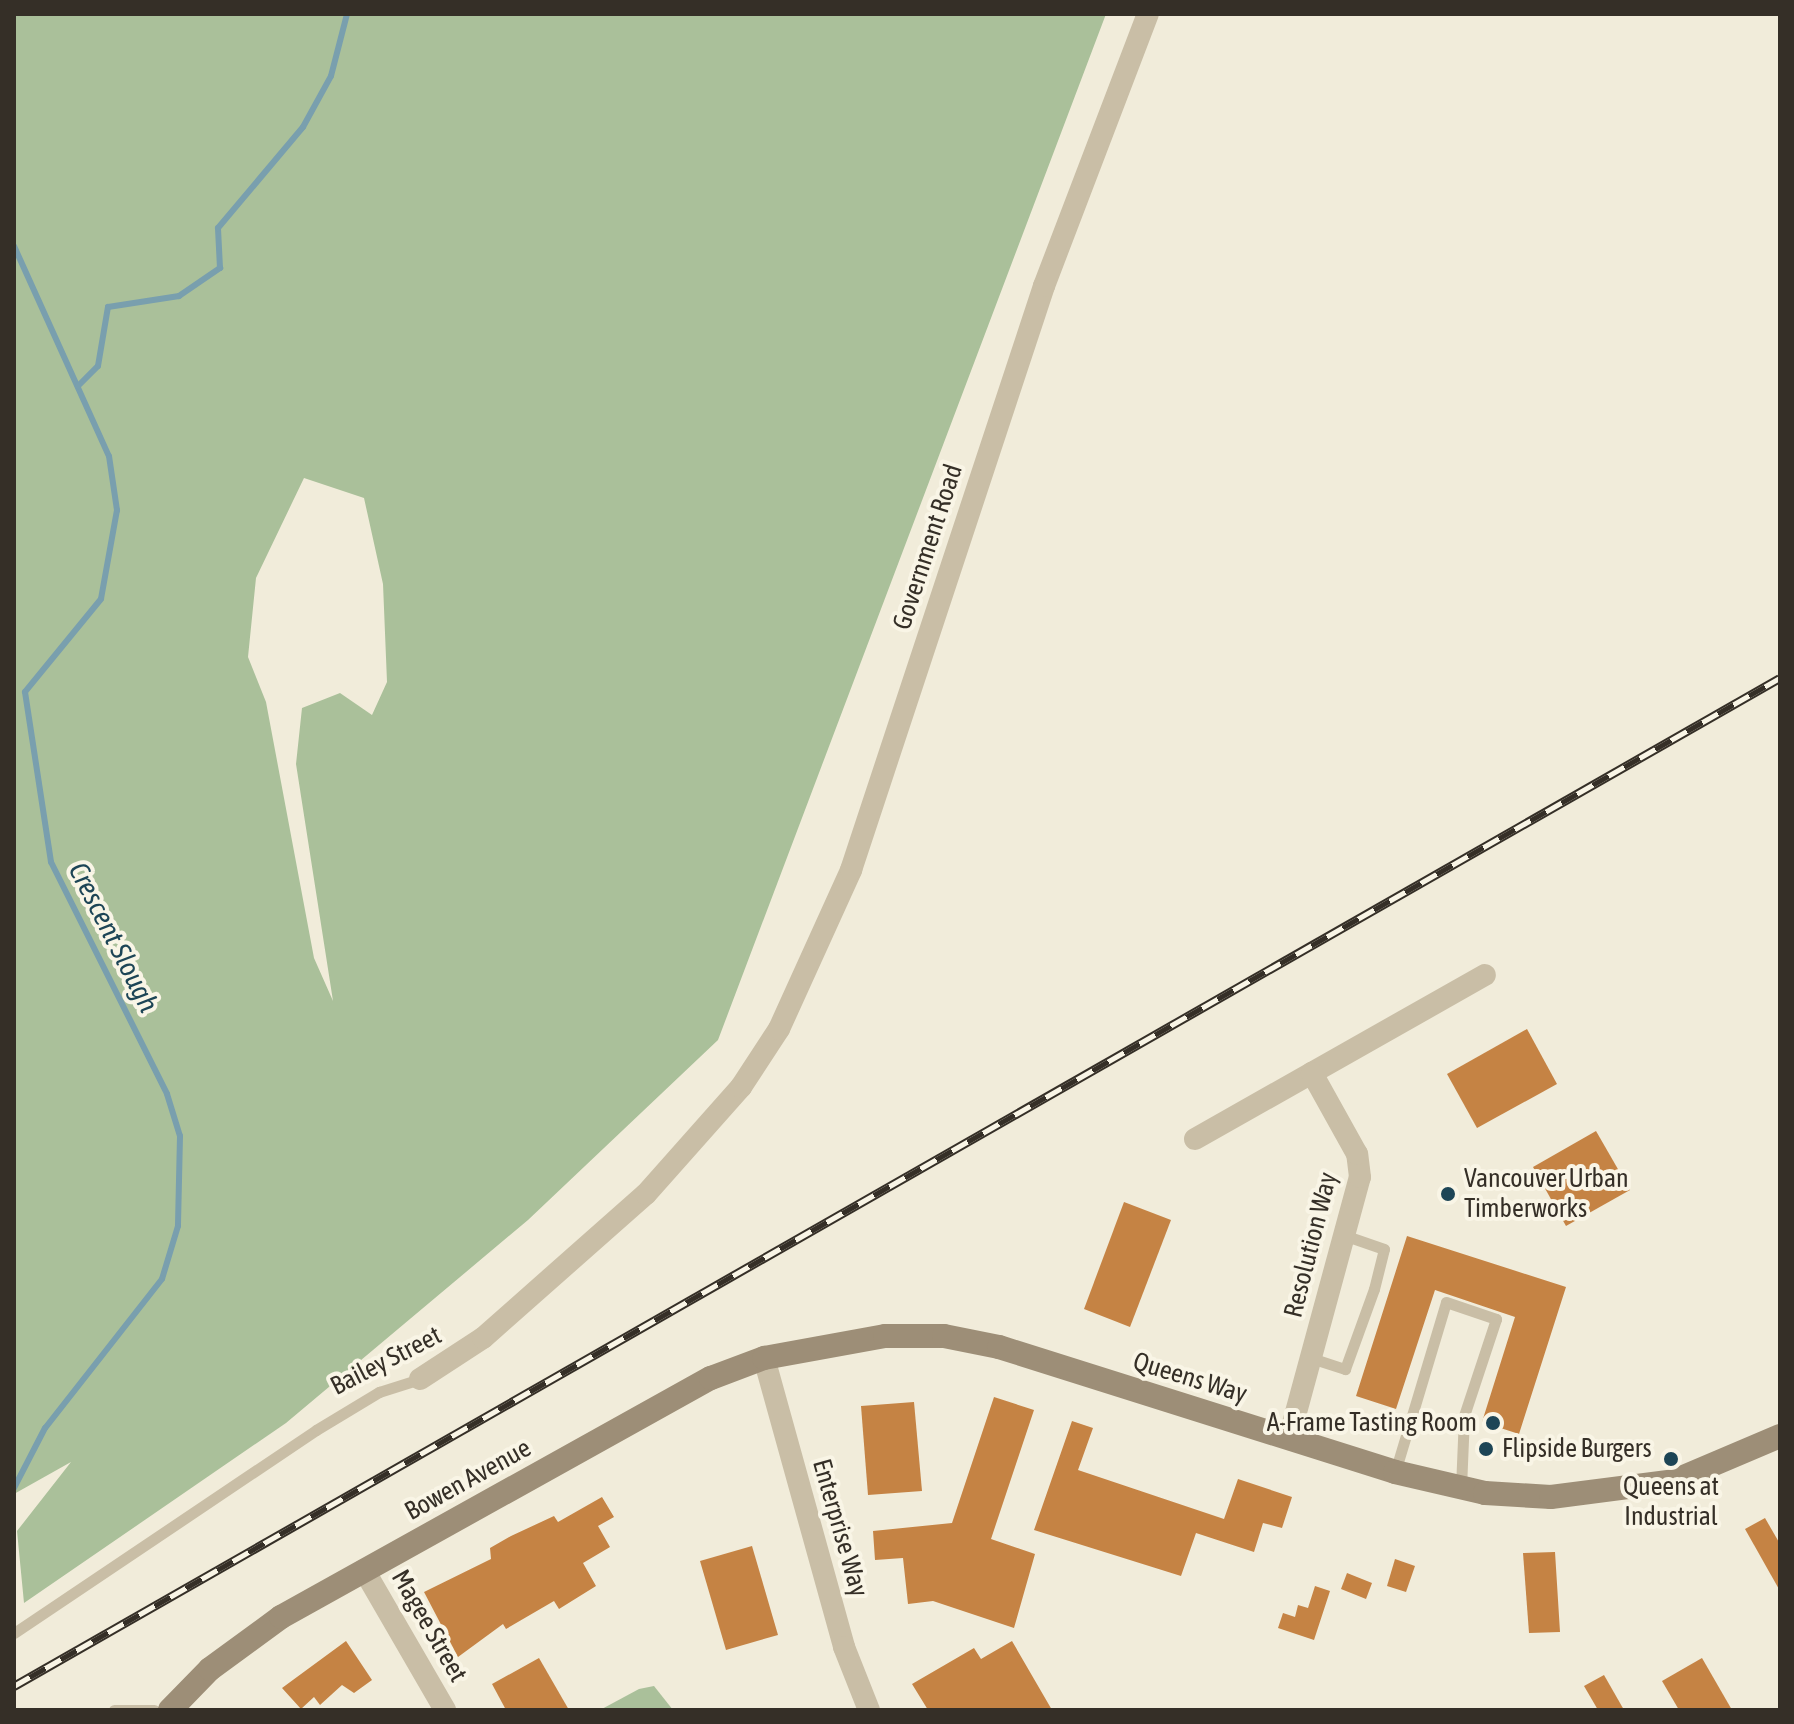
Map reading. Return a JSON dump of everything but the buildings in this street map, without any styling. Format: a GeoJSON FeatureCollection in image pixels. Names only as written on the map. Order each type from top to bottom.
{"type":"FeatureCollection","features":[{"type":"Feature","properties":{"kind":"street","name":"Government Road"},"geometry":{"type":"LineString","coordinates":[[741,1087],[779,1029],[851,870],[1044,286],[1148,14]]}},
{"type":"Feature","properties":{"kind":"street"},"geometry":{"type":"LineString","coordinates":[[1195,1139],[1485,975]]}},
{"type":"Feature","properties":{"kind":"street","name":"Resolution Way"},"geometry":{"type":"LineString","coordinates":[[1289,1438],[1347,1236],[1360,1177],[1357,1154],[1312,1073]]}},
{"type":"Feature","properties":{"kind":"street","name":"Bailey Street"},"geometry":{"type":"LineString","coordinates":[[420,1379],[483,1338],[646,1194],[741,1087]]}},
{"type":"Feature","properties":{"kind":"street","name":"Queens Way"},"geometry":{"type":"LineString","coordinates":[[764,1358],[885,1336],[944,1336],[1395,1472],[1461,1489],[1551,1497],[1674,1481],[1780,1436]]}},
{"type":"Feature","properties":{"kind":"street","name":"Bowen Avenue"},"geometry":{"type":"LineString","coordinates":[[170,1710],[210,1669],[364,1570],[711,1378],[764,1358]]}},
{"type":"Feature","properties":{"kind":"street","name":"Enterprise Way"},"geometry":{"type":"LineString","coordinates":[[764,1358],[844,1647],[869,1710]]}},
{"type":"Feature","properties":{"kind":"street","name":"Magee Street"},"geometry":{"type":"LineString","coordinates":[[364,1570],[445,1710]]}},
{"type":"Feature","properties":{"kind":"lane"},"geometry":{"type":"LineString","coordinates":[[1311,1358],[1345,1369],[1374,1289],[1384,1249],[1347,1236]]}},
{"type":"Feature","properties":{"kind":"lane"},"geometry":{"type":"LineString","coordinates":[[1395,1472],[1446,1302],[1496,1319],[1464,1416],[1461,1489]]}},
{"type":"Feature","properties":{"kind":"lane","name":"Bailey Street"},"geometry":{"type":"LineString","coordinates":[[14,1633],[316,1430],[379,1392],[420,1379]]}},
{"type":"Feature","properties":{"kind":"lane"},"geometry":{"type":"LineString","coordinates":[[114,1710],[154,1710]]}},
{"type":"Feature","properties":{"kind":"green space"},"geometry":{"type":"Polygon","coordinates":[[[14,14],[1106,14],[718,1040],[528,1220],[286,1423],[24,1603],[17,1531],[71,1462],[14,1494],[14,14]],[[304,478],[256,578],[248,657],[266,702],[314,958],[333,1001],[296,764],[302,708],[340,693],[372,715],[387,682],[383,584],[364,498],[304,478]]]}},
{"type":"Feature","properties":{"kind":"green space"},"geometry":{"type":"Polygon","coordinates":[[[654,1686],[673,1710],[600,1710],[639,1689],[654,1686]]]}},
{"type":"Feature","properties":{"kind":"waterway"},"geometry":{"type":"LineString","coordinates":[[78,386],[98,366],[108,307],[179,296],[220,268],[218,228],[303,127],[331,76],[347,14]]}},
{"type":"Feature","properties":{"kind":"waterway","name":"Crescent Slough"},"geometry":{"type":"LineString","coordinates":[[14,246],[109,456],[117,510],[101,599],[25,692],[51,862],[167,1094],[180,1136],[178,1226],[162,1279],[45,1428],[14,1488]]}},
{"type":"Feature","properties":{"kind":"railway"},"geometry":{"type":"LineString","coordinates":[[14,1686],[1780,678]]}},
{"type":"Feature","properties":{"kind":"place","name":"Vancouver Urban Timberworks"},"geometry":{"type":"Point","coordinates":[1448,1194]}},
{"type":"Feature","properties":{"kind":"place","name":"A-Frame Tasting Room"},"geometry":{"type":"Point","coordinates":[1493,1423]}},
{"type":"Feature","properties":{"kind":"place","name":"Flipside Burgers"},"geometry":{"type":"Point","coordinates":[1486,1449]}},
{"type":"Feature","properties":{"kind":"place","name":"Queens at Industrial"},"geometry":{"type":"Point","coordinates":[1671,1459]}}]}
